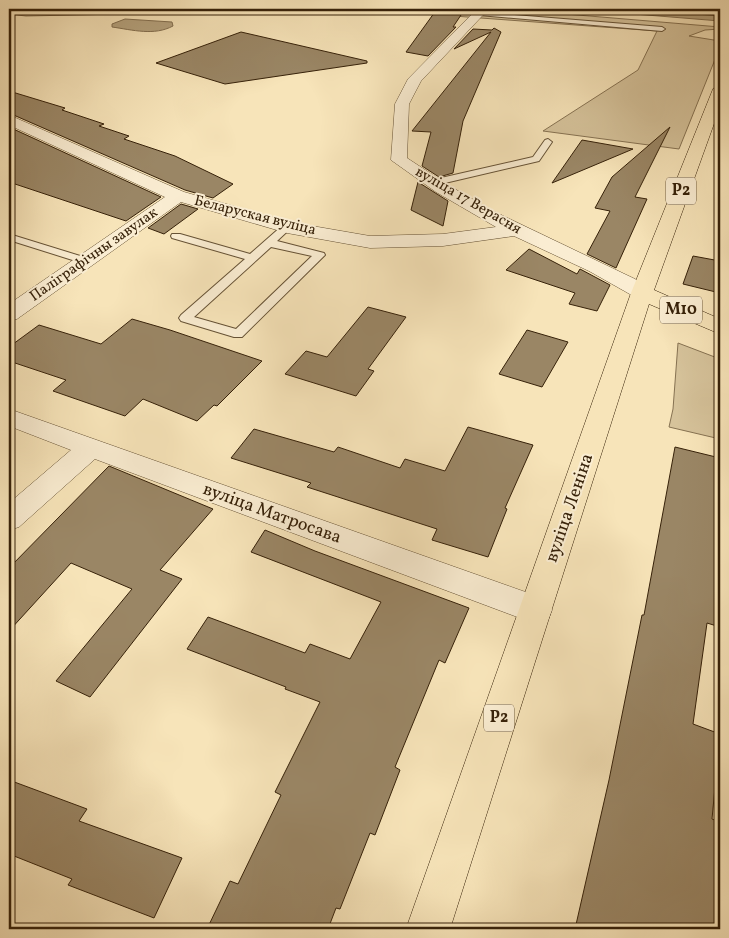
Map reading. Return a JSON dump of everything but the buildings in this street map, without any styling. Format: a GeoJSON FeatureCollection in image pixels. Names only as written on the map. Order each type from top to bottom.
{"type":"FeatureCollection","features":[{"type":"Feature","properties":{"kind":"main road","name":"вуліца Леніна"},"geometry":{"type":"LineString","coordinates":[[428,929],[642,293],[720,89]]}},
{"type":"Feature","properties":{"kind":"main road","name":"М10"},"geometry":{"type":"LineString","coordinates":[[642,293],[720,327]]}},
{"type":"Feature","properties":{"kind":"street","name":"вуліца 17 Верасня"},"geometry":{"type":"LineString","coordinates":[[479,13],[415,79],[402,104],[399,160],[432,183],[516,230],[617,276],[642,293]]}},
{"type":"Feature","properties":{"kind":"street","name":"Беларуская вуліца"},"geometry":{"type":"LineString","coordinates":[[9,120],[178,196],[287,227],[370,242],[443,240],[516,230]]}},
{"type":"Feature","properties":{"kind":"street","name":"Паліграфічны завулак"},"geometry":{"type":"LineString","coordinates":[[9,314],[178,196]]}},
{"type":"Feature","properties":{"kind":"street","name":"вуліца Матросава"},"geometry":{"type":"LineString","coordinates":[[9,417],[536,610]]}},
{"type":"Feature","properties":{"kind":"street"},"geometry":{"type":"LineString","coordinates":[[9,519],[84,453],[93,449]]}},
{"type":"Feature","properties":{"kind":"lane"},"geometry":{"type":"LineString","coordinates":[[9,9],[24,9]]}},
{"type":"Feature","properties":{"kind":"lane"},"geometry":{"type":"LineString","coordinates":[[479,13],[662,29]]}},
{"type":"Feature","properties":{"kind":"lane"},"geometry":{"type":"LineString","coordinates":[[432,183],[536,159],[548,142]]}},
{"type":"Feature","properties":{"kind":"lane"},"geometry":{"type":"LineString","coordinates":[[270,243],[320,255],[238,334],[185,318],[287,227]]}},
{"type":"Feature","properties":{"kind":"lane"},"geometry":{"type":"LineString","coordinates":[[176,236],[253,258]]}},
{"type":"Feature","properties":{"kind":"lane"},"geometry":{"type":"LineString","coordinates":[[9,237],[86,261]]}},
{"type":"Feature","properties":{"kind":"shaded area"},"geometry":{"type":"Polygon","coordinates":[[[54,9],[359,9],[26,16],[9,14],[9,12],[54,9]]]}},
{"type":"Feature","properties":{"kind":"shaded area"},"geometry":{"type":"Polygon","coordinates":[[[359,9],[506,9],[720,27],[720,29],[705,30],[689,36],[720,41],[720,47],[679,149],[543,131],[638,70],[657,31],[359,9]]]}},
{"type":"Feature","properties":{"kind":"shaded area"},"geometry":{"type":"Polygon","coordinates":[[[678,343],[720,359],[720,439],[669,427],[673,409],[678,343]]]}},
{"type":"Feature","properties":{"kind":"water"},"geometry":{"type":"Polygon","coordinates":[[[573,9],[720,9],[720,21],[573,9]]]}},
{"type":"Feature","properties":{"kind":"water"},"geometry":{"type":"Polygon","coordinates":[[[125,19],[172,22],[173,26],[151,32],[112,27],[112,24],[125,19]]]}}]}
